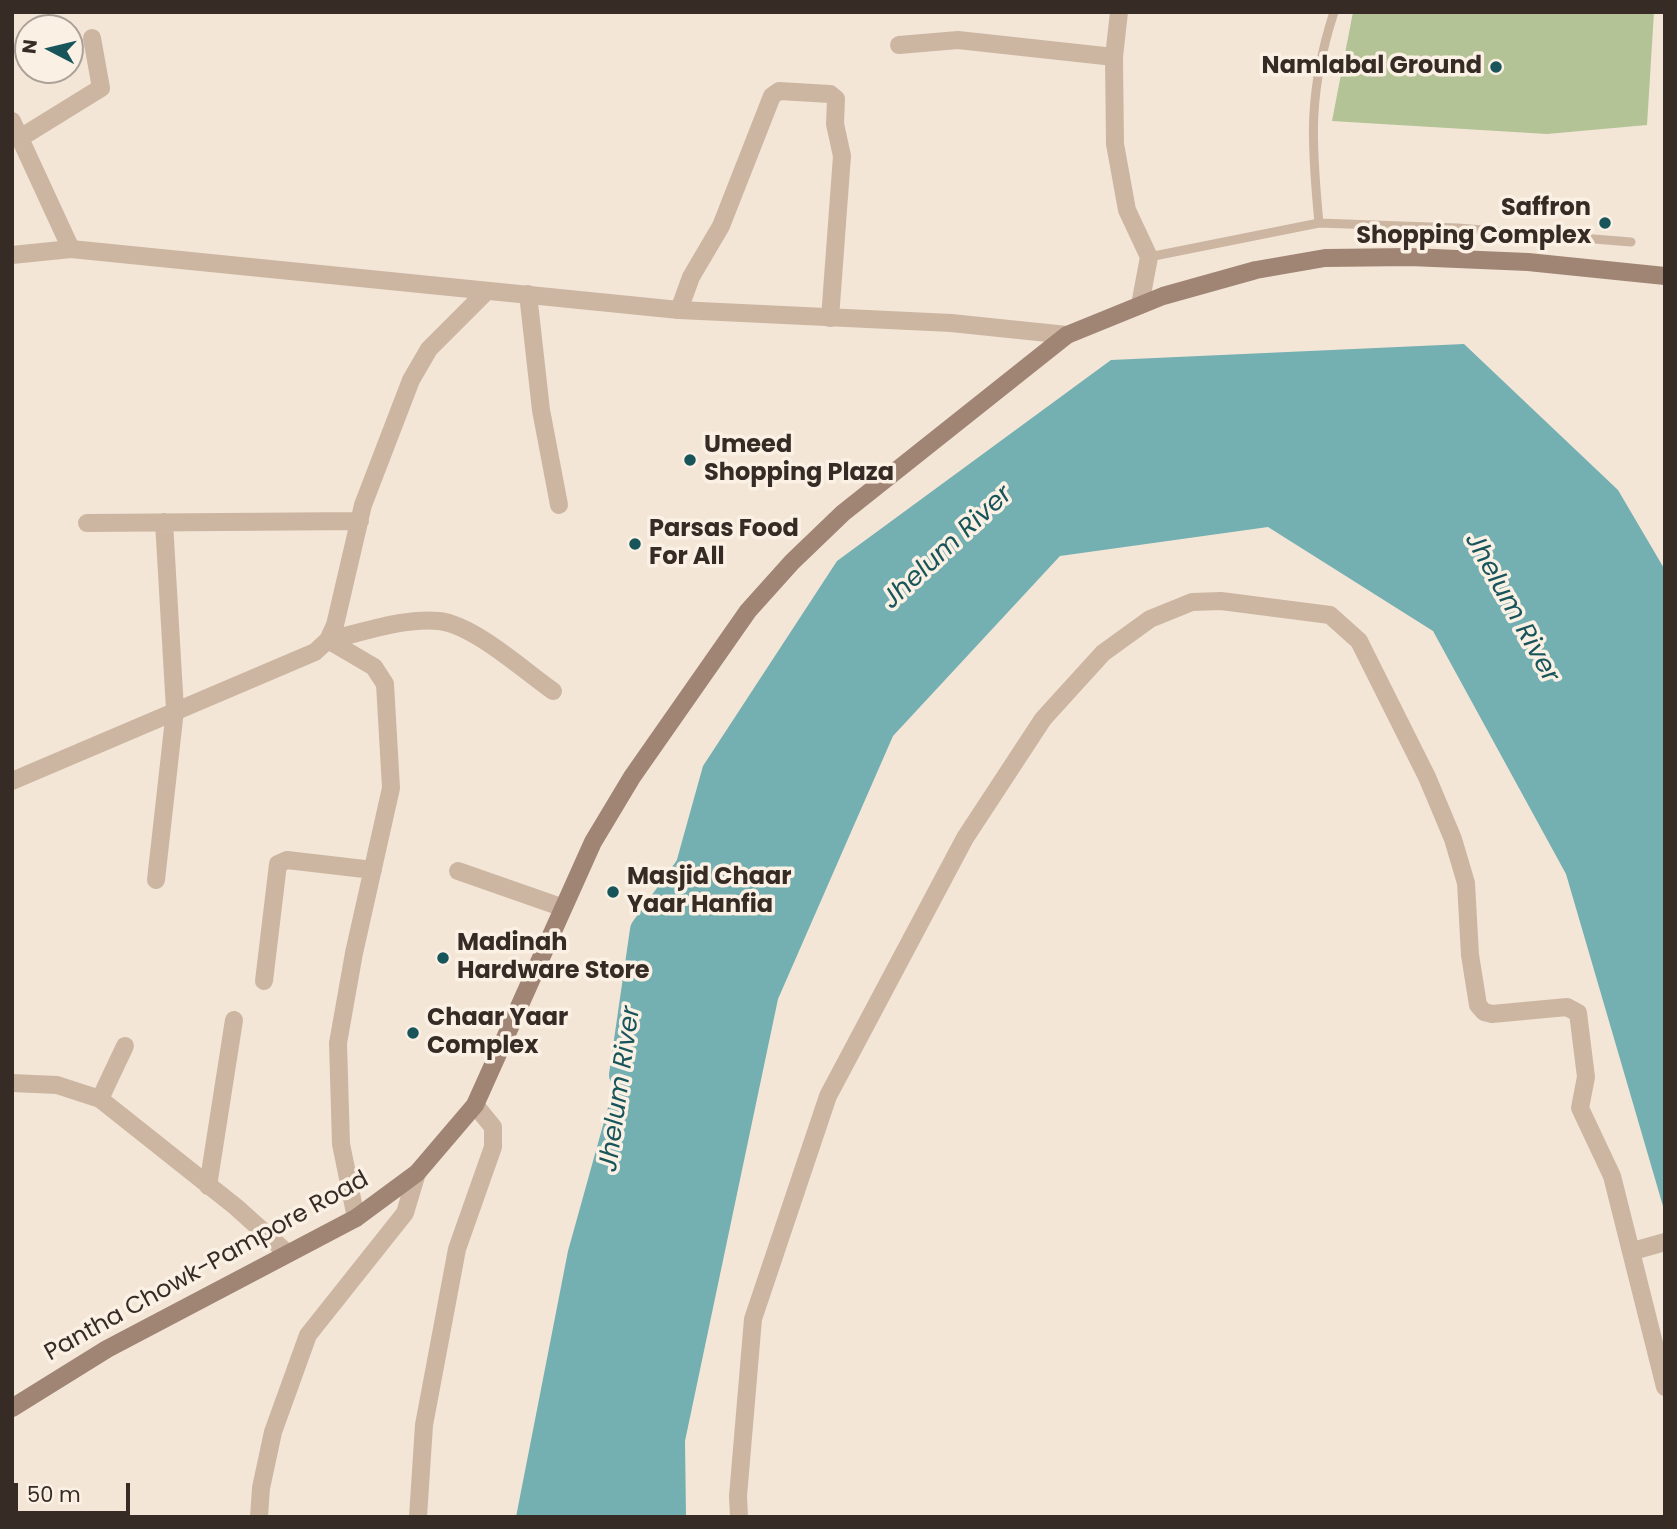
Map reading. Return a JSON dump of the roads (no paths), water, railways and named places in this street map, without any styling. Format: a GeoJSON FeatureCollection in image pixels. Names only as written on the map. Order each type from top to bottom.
{"type":"FeatureCollection","features":[{"type":"Feature","properties":{"kind":"main road","name":"Pantha Chowk-Pampore Road"},"geometry":{"type":"LineString","coordinates":[[12,1408],[107,1349],[356,1218],[418,1172],[475,1105],[561,907],[593,842],[632,777],[748,611],[783,571],[843,513],[1067,335],[1140,305],[1255,270],[1325,258],[1410,257],[1514,262],[1665,276]]}},
{"type":"Feature","properties":{"kind":"street"},"geometry":{"type":"LineString","coordinates":[[1119,12],[1114,57],[1115,144],[1123,195],[1134,228],[1149,257],[1140,305]]}},
{"type":"Feature","properties":{"kind":"street"},"geometry":{"type":"LineString","coordinates":[[19,147],[101,88],[92,38]]}},
{"type":"Feature","properties":{"kind":"street"},"geometry":{"type":"LineString","coordinates":[[899,45],[958,40],[1114,57]]}},
{"type":"Feature","properties":{"kind":"street"},"geometry":{"type":"LineString","coordinates":[[680,310],[691,276],[721,226],[772,96],[779,92],[830,94],[836,99],[835,124],[842,156],[830,318]]}},
{"type":"Feature","properties":{"kind":"street"},"geometry":{"type":"LineString","coordinates":[[12,121],[19,147],[71,249]]}},
{"type":"Feature","properties":{"kind":"street"},"geometry":{"type":"LineString","coordinates":[[12,255],[71,249],[680,310],[951,323],[1067,335]]}},
{"type":"Feature","properties":{"kind":"street"},"geometry":{"type":"LineString","coordinates":[[12,781],[315,652],[328,640],[335,625],[360,521],[378,463],[419,365],[429,349],[487,291]]}},
{"type":"Feature","properties":{"kind":"street"},"geometry":{"type":"LineString","coordinates":[[528,294],[541,410],[559,505]]}},
{"type":"Feature","properties":{"kind":"street"},"geometry":{"type":"LineString","coordinates":[[87,523],[360,521]]}},
{"type":"Feature","properties":{"kind":"street"},"geometry":{"type":"LineString","coordinates":[[156,880],[175,710],[164,522]]}},
{"type":"Feature","properties":{"kind":"street"},"geometry":{"type":"LineString","coordinates":[[739,1517],[740,1465],[753,1319],[828,1096],[965,838],[1043,719],[1103,653],[1150,619],[1192,602],[1221,601],[1330,615],[1359,641],[1427,777],[1462,864],[1470,956],[1478,1005],[1484,1012],[1492,1014],[1567,1007],[1578,1013],[1586,1077],[1580,1108],[1612,1176],[1665,1387]]}},
{"type":"Feature","properties":{"kind":"street"},"geometry":{"type":"LineString","coordinates":[[328,640],[423,621],[441,621],[462,627],[553,691]]}},
{"type":"Feature","properties":{"kind":"street"},"geometry":{"type":"LineString","coordinates":[[328,640],[374,667],[385,684],[391,788],[354,953],[338,1043],[341,1144],[356,1218]]}},
{"type":"Feature","properties":{"kind":"street"},"geometry":{"type":"LineString","coordinates":[[264,981],[278,864],[287,860],[373,870]]}},
{"type":"Feature","properties":{"kind":"street"},"geometry":{"type":"LineString","coordinates":[[458,871],[561,907]]}},
{"type":"Feature","properties":{"kind":"street"},"geometry":{"type":"LineString","coordinates":[[208,1186],[234,1020]]}},
{"type":"Feature","properties":{"kind":"street"},"geometry":{"type":"LineString","coordinates":[[100,1099],[125,1046]]}},
{"type":"Feature","properties":{"kind":"street"},"geometry":{"type":"LineString","coordinates":[[12,1083],[57,1085],[100,1099],[288,1253]]}},
{"type":"Feature","properties":{"kind":"street"},"geometry":{"type":"LineString","coordinates":[[418,1517],[425,1425],[457,1249],[493,1147],[493,1127],[475,1105]]}},
{"type":"Feature","properties":{"kind":"street"},"geometry":{"type":"LineString","coordinates":[[259,1517],[261,1488],[273,1432],[308,1335],[405,1213],[418,1172]]}},
{"type":"Feature","properties":{"kind":"street"},"geometry":{"type":"LineString","coordinates":[[1633,1251],[1665,1242]]}},
{"type":"Feature","properties":{"kind":"lane"},"geometry":{"type":"LineString","coordinates":[[1319,223],[1311,117],[1316,80],[1334,12]]}},
{"type":"Feature","properties":{"kind":"lane"},"geometry":{"type":"LineString","coordinates":[[1149,257],[1319,223],[1458,229],[1631,242]]}},
{"type":"Feature","properties":{"kind":"water"},"geometry":{"type":"Polygon","coordinates":[[[1464,344],[1618,490],[1665,570],[1665,1213],[1566,874],[1433,631],[1268,527],[1060,556],[893,736],[778,999],[685,1441],[686,1517],[516,1517],[568,1251],[703,766],[837,561],[1111,360],[1464,344]]]}},
{"type":"Feature","properties":{"kind":"waterway","name":"Jhelum River"},"geometry":{"type":"LineString","coordinates":[[623,1075],[644,930],[690,866]]}},
{"type":"Feature","properties":{"kind":"place","name":"Namlabal Ground"},"geometry":{"type":"Point","coordinates":[1496,67]}},
{"type":"Feature","properties":{"kind":"place","name":"Saffron Shopping Complex"},"geometry":{"type":"Point","coordinates":[1605,223]}},
{"type":"Feature","properties":{"kind":"place","name":"Umeed Shopping Plaza"},"geometry":{"type":"Point","coordinates":[690,460]}},
{"type":"Feature","properties":{"kind":"place","name":"Parsas Food For All"},"geometry":{"type":"Point","coordinates":[635,544]}},
{"type":"Feature","properties":{"kind":"place","name":"Masjid Chaar Yaar Hanfia"},"geometry":{"type":"Point","coordinates":[613,892]}},
{"type":"Feature","properties":{"kind":"place","name":"Madinah Hardware Store"},"geometry":{"type":"Point","coordinates":[443,958]}},
{"type":"Feature","properties":{"kind":"place","name":"Chaar Yaar Complex"},"geometry":{"type":"Point","coordinates":[413,1033]}}]}
